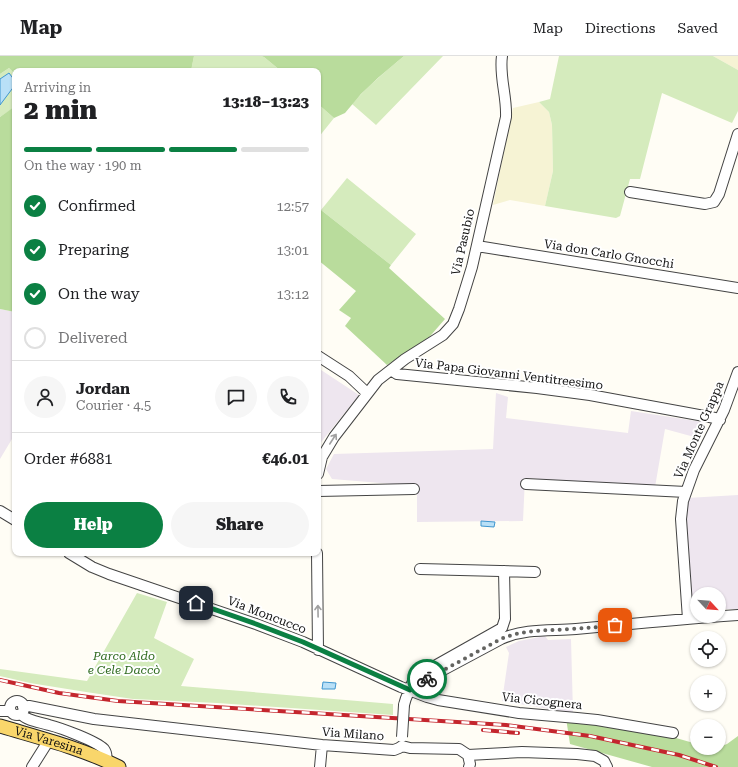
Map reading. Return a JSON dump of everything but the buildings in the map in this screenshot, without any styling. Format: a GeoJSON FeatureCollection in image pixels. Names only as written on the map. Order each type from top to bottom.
{"type":"FeatureCollection","features":[{"type":"Feature","properties":{"kind":"main road","name":"Via Varesina"},"geometry":{"type":"LineString","coordinates":[[0,726],[88,753],[119,767]]}},
{"type":"Feature","properties":{"kind":"street","name":"Via Pasubio"},"geometry":{"type":"LineString","coordinates":[[321,461],[334,437],[378,380],[405,359],[443,335],[453,324],[466,289],[477,246],[506,116],[507,107],[502,81],[502,56]]}},
{"type":"Feature","properties":{"kind":"street"},"geometry":{"type":"LineString","coordinates":[[630,192],[705,204],[714,202],[719,194],[738,134]]}},
{"type":"Feature","properties":{"kind":"street","name":"Via don Carlo Gnocchi"},"geometry":{"type":"LineString","coordinates":[[477,246],[738,288]]}},
{"type":"Feature","properties":{"kind":"street"},"geometry":{"type":"LineString","coordinates":[[321,358],[349,376],[367,394]]}},
{"type":"Feature","properties":{"kind":"street","name":"Via Papa Giovanni Ventitreesimo"},"geometry":{"type":"LineString","coordinates":[[391,370],[397,374],[537,388],[590,395],[707,416],[720,420]]}},
{"type":"Feature","properties":{"kind":"street","name":"Via Monte Grappa"},"geometry":{"type":"LineString","coordinates":[[688,619],[681,520],[683,501],[694,470],[736,386],[738,372]]}},
{"type":"Feature","properties":{"kind":"street"},"geometry":{"type":"LineString","coordinates":[[526,484],[686,492]]}},
{"type":"Feature","properties":{"kind":"street"},"geometry":{"type":"LineString","coordinates":[[321,491],[414,489]]}},
{"type":"Feature","properties":{"kind":"street"},"geometry":{"type":"LineString","coordinates":[[0,511],[12,518]]}},
{"type":"Feature","properties":{"kind":"street","name":"Via Moncucco"},"geometry":{"type":"LineString","coordinates":[[74,556],[92,567],[109,574],[256,624],[303,642],[410,690]]}},
{"type":"Feature","properties":{"kind":"street"},"geometry":{"type":"LineString","coordinates":[[317,556],[318,650]]}},
{"type":"Feature","properties":{"kind":"street"},"geometry":{"type":"LineString","coordinates":[[420,568],[535,572]]}},
{"type":"Feature","properties":{"kind":"street"},"geometry":{"type":"LineString","coordinates":[[402,741],[404,705],[406,696],[416,677],[502,628],[505,619],[504,571]]}},
{"type":"Feature","properties":{"kind":"street"},"geometry":{"type":"LineString","coordinates":[[410,690],[420,682],[501,639],[520,632],[738,615]]}},
{"type":"Feature","properties":{"kind":"street","name":"Via Cicognera"},"geometry":{"type":"LineString","coordinates":[[410,690],[438,700],[519,713],[597,720],[673,733]]}},
{"type":"Feature","properties":{"kind":"street","name":"Via Milano"},"geometry":{"type":"LineString","coordinates":[[5,711],[13,703],[19,702],[22,704],[22,710],[29,706],[94,719],[322,745],[394,750],[400,748],[402,741],[410,748],[459,749],[468,755]]}},
{"type":"Feature","properties":{"kind":"street"},"geometry":{"type":"LineString","coordinates":[[22,710],[24,718],[50,725],[93,742],[104,749],[107,755],[106,761]]}},
{"type":"Feature","properties":{"kind":"street"},"geometry":{"type":"LineString","coordinates":[[32,767],[49,740]]}},
{"type":"Feature","properties":{"kind":"street"},"geometry":{"type":"LineString","coordinates":[[320,767],[322,745]]}},
{"type":"Feature","properties":{"kind":"street"},"geometry":{"type":"LineString","coordinates":[[469,767],[470,764],[468,755],[522,752],[595,756],[604,760],[607,767]]}},
{"type":"Feature","properties":{"kind":"shaded area"},"geometry":{"type":"Polygon","coordinates":[[[713,56],[738,56],[738,70],[713,56]]]}},
{"type":"Feature","properties":{"kind":"shaded area"},"geometry":{"type":"Polygon","coordinates":[[[539,102],[549,112],[552,125],[553,171],[545,206],[510,200],[493,205],[513,108],[539,102]]]}},
{"type":"Feature","properties":{"kind":"shaded area"},"geometry":{"type":"Polygon","coordinates":[[[0,309],[12,311],[12,439],[0,459],[0,309]]]}},
{"type":"Feature","properties":{"kind":"shaded area"},"geometry":{"type":"Polygon","coordinates":[[[321,370],[359,395],[321,442],[321,370]]]}},
{"type":"Feature","properties":{"kind":"shaded area"},"geometry":{"type":"Polygon","coordinates":[[[496,393],[508,397],[506,418],[628,433],[631,411],[703,422],[698,438],[665,429],[655,487],[525,478],[523,521],[417,522],[417,486],[332,479],[326,469],[334,454],[493,449],[496,393]]]}},
{"type":"Feature","properties":{"kind":"shaded area"},"geometry":{"type":"Polygon","coordinates":[[[738,495],[738,609],[726,609],[726,587],[691,587],[685,516],[687,498],[738,495]]]}},
{"type":"Feature","properties":{"kind":"shaded area"},"geometry":{"type":"Polygon","coordinates":[[[545,636],[548,640],[571,639],[573,713],[502,701],[509,653],[506,647],[519,641],[545,636]]]}},
{"type":"Feature","properties":{"kind":"green space"},"geometry":{"type":"Polygon","coordinates":[[[0,56],[194,56],[192,68],[12,68],[12,71],[9,68],[0,74],[0,56]]]}},
{"type":"Feature","properties":{"kind":"green space"},"geometry":{"type":"Polygon","coordinates":[[[194,56],[261,56],[277,68],[192,68],[194,56]]]}},
{"type":"Feature","properties":{"kind":"green space"},"geometry":{"type":"Polygon","coordinates":[[[261,56],[404,56],[361,94],[345,113],[334,118],[321,107],[321,68],[277,68],[261,56]]]}},
{"type":"Feature","properties":{"kind":"green space"},"geometry":{"type":"Polygon","coordinates":[[[404,56],[443,56],[376,125],[352,104],[404,56]]]}},
{"type":"Feature","properties":{"kind":"green space"},"geometry":{"type":"Polygon","coordinates":[[[559,56],[713,56],[738,70],[738,111],[732,123],[662,93],[640,179],[630,179],[620,216],[616,218],[545,206],[553,171],[552,125],[549,112],[539,102],[550,99],[559,56]]]}},
{"type":"Feature","properties":{"kind":"green space"},"geometry":{"type":"Polygon","coordinates":[[[9,68],[12,71],[12,109],[0,117],[0,74],[9,68]]]}},
{"type":"Feature","properties":{"kind":"green space"},"geometry":{"type":"Polygon","coordinates":[[[321,107],[334,118],[321,134],[321,107]]]}},
{"type":"Feature","properties":{"kind":"green space"},"geometry":{"type":"Polygon","coordinates":[[[12,108],[12,311],[0,309],[0,117],[12,108]]]}},
{"type":"Feature","properties":{"kind":"green space"},"geometry":{"type":"Polygon","coordinates":[[[347,178],[416,234],[391,265],[321,210],[347,178]]]}},
{"type":"Feature","properties":{"kind":"green space"},"geometry":{"type":"Polygon","coordinates":[[[321,210],[391,265],[389,268],[445,319],[425,342],[387,365],[345,326],[351,318],[339,310],[356,291],[321,262],[321,210]]]}},
{"type":"Feature","properties":{"kind":"green space","name":"Parco Aldo e Cele Daccò"},"geometry":{"type":"Polygon","coordinates":[[[137,593],[167,602],[154,638],[194,659],[181,686],[393,704],[393,715],[133,699],[30,683],[0,676],[0,669],[87,681],[137,593]]]}},
{"type":"Feature","properties":{"kind":"green space"},"geometry":{"type":"Polygon","coordinates":[[[566,718],[669,736],[690,742],[690,755],[726,755],[726,744],[738,736],[738,767],[652,767],[570,744],[566,718]]]}},
{"type":"Feature","properties":{"kind":"water"},"geometry":{"type":"Polygon","coordinates":[[[9,73],[12,77],[12,89],[0,105],[0,79],[9,73]]]}},
{"type":"Feature","properties":{"kind":"water"},"geometry":{"type":"Polygon","coordinates":[[[481,521],[495,522],[494,527],[481,526],[481,521]]]}},
{"type":"Feature","properties":{"kind":"water"},"geometry":{"type":"Polygon","coordinates":[[[323,682],[336,683],[335,689],[322,689],[323,682]]]}},
{"type":"Feature","properties":{"kind":"railway"},"geometry":{"type":"LineString","coordinates":[[0,680],[59,693],[118,701],[506,725],[590,736],[679,755],[716,767]]}},
{"type":"Feature","properties":{"kind":"railway"},"geometry":{"type":"LineString","coordinates":[[483,730],[518,733]]}},
{"type":"Feature","properties":{"kind":"way so far"},"geometry":{"type":"LineString","coordinates":[[427,679],[501,639],[520,632],[615,625]]}},
{"type":"Feature","properties":{"kind":"route"},"geometry":{"type":"LineString","coordinates":[[196,603],[303,642],[410,690],[415,685],[427,679]]}}]}
